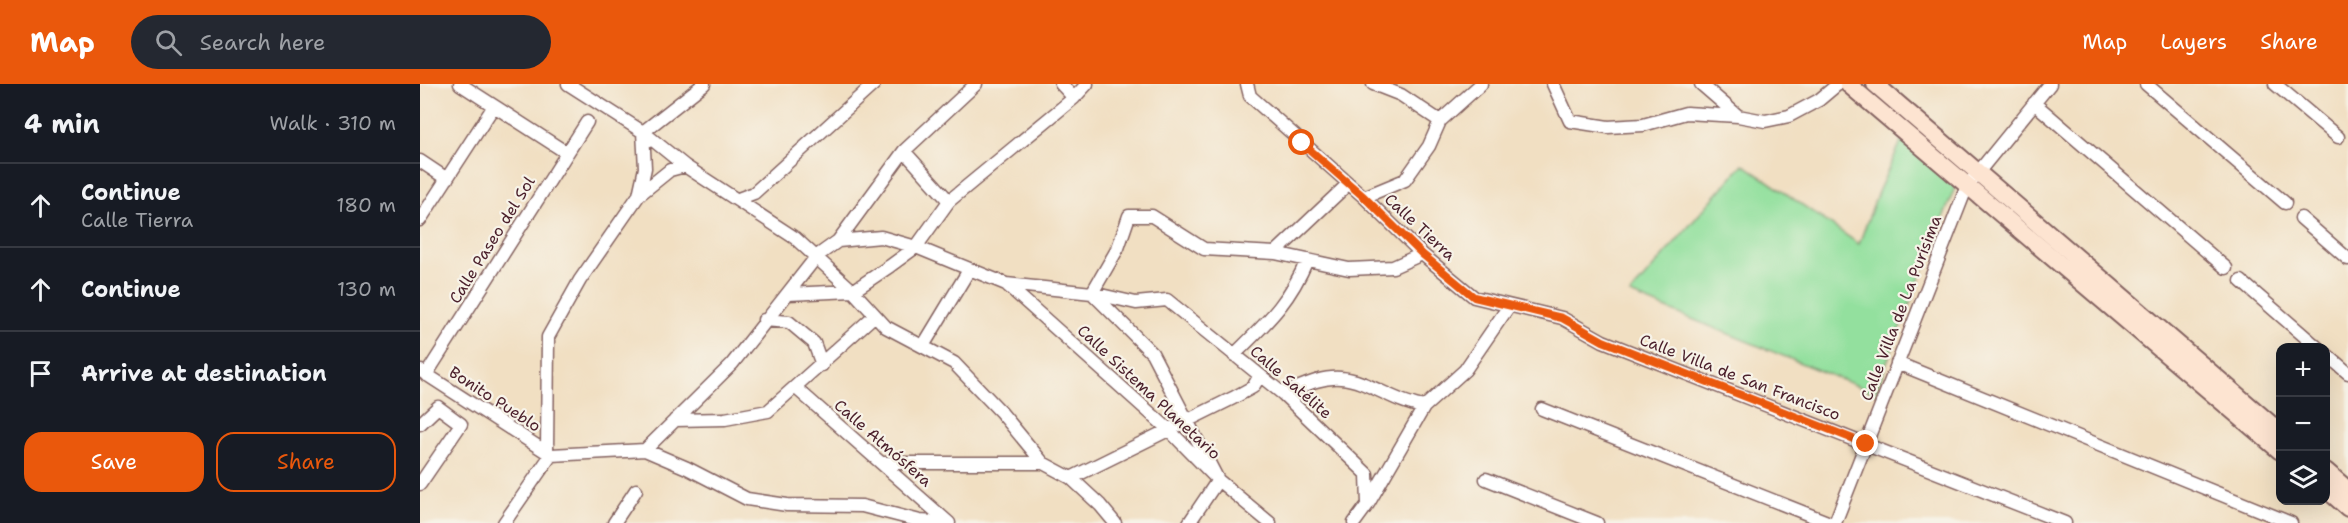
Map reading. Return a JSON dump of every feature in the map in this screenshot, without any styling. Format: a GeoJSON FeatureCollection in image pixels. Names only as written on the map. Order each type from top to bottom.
{"type":"FeatureCollection","features":[{"type":"Feature","properties":{"kind":"street"},"geometry":{"type":"LineString","coordinates":[[460,84],[567,153]]}},
{"type":"Feature","properties":{"kind":"street"},"geometry":{"type":"LineString","coordinates":[[568,84],[643,132],[685,166],[738,199],[817,256],[886,327],[954,363],[1000,411],[1043,463],[1071,478],[1100,505],[1114,523]]}},
{"type":"Feature","properties":{"kind":"street"},"geometry":{"type":"LineString","coordinates":[[643,132],[704,84]]}},
{"type":"Feature","properties":{"kind":"street"},"geometry":{"type":"LineString","coordinates":[[738,199],[754,193],[874,84]]}},
{"type":"Feature","properties":{"kind":"street"},"geometry":{"type":"LineString","coordinates":[[645,450],[732,364],[764,320],[788,294],[817,256],[838,241],[904,151],[976,84]]}},
{"type":"Feature","properties":{"kind":"street"},"geometry":{"type":"LineString","coordinates":[[1061,84],[1074,98]]}},
{"type":"Feature","properties":{"kind":"street"},"geometry":{"type":"LineString","coordinates":[[788,294],[853,291],[916,247],[949,201],[1074,98],[1087,84]]}},
{"type":"Feature","properties":{"kind":"street","name":"Calle Tierra"},"geometry":{"type":"LineString","coordinates":[[1246,84],[1250,96],[1364,197],[1422,254],[1474,297],[1562,318],[1603,341]]}},
{"type":"Feature","properties":{"kind":"street"},"geometry":{"type":"LineString","coordinates":[[1373,84],[1401,95],[1440,121]]}},
{"type":"Feature","properties":{"kind":"street"},"geometry":{"type":"LineString","coordinates":[[1364,197],[1405,180],[1429,146],[1440,121],[1481,84]]}},
{"type":"Feature","properties":{"kind":"street"},"geometry":{"type":"LineString","coordinates":[[1553,84],[1570,121],[1608,128],[1643,125],[1686,113],[1737,116],[1765,121],[1789,116],[1819,100],[1838,84]]}},
{"type":"Feature","properties":{"kind":"street"},"geometry":{"type":"LineString","coordinates":[[1701,84],[1737,116]]}},
{"type":"Feature","properties":{"kind":"street"},"geometry":{"type":"LineString","coordinates":[[1848,84],[1955,165]]}},
{"type":"Feature","properties":{"kind":"street"},"geometry":{"type":"LineString","coordinates":[[1875,84],[1955,165],[2276,447]]}},
{"type":"Feature","properties":{"kind":"street","name":"Calle Villa de La Purísima"},"geometry":{"type":"LineString","coordinates":[[1835,523],[1972,180],[2050,84]]}},
{"type":"Feature","properties":{"kind":"street"},"geometry":{"type":"LineString","coordinates":[[2146,84],[2285,203]]}},
{"type":"Feature","properties":{"kind":"street"},"geometry":{"type":"LineString","coordinates":[[2276,84],[2338,137]]}},
{"type":"Feature","properties":{"kind":"street"},"geometry":{"type":"LineString","coordinates":[[2034,103],[2226,268]]}},
{"type":"Feature","properties":{"kind":"street"},"geometry":{"type":"LineString","coordinates":[[420,220],[494,106]]}},
{"type":"Feature","properties":{"kind":"street","name":"Calle Paseo del Sol"},"geometry":{"type":"LineString","coordinates":[[423,373],[587,122]]}},
{"type":"Feature","properties":{"kind":"street"},"geometry":{"type":"LineString","coordinates":[[639,195],[645,168],[643,132]]}},
{"type":"Feature","properties":{"kind":"street"},"geometry":{"type":"LineString","coordinates":[[904,151],[949,201]]}},
{"type":"Feature","properties":{"kind":"street"},"geometry":{"type":"LineString","coordinates":[[420,161],[447,179]]}},
{"type":"Feature","properties":{"kind":"street"},"geometry":{"type":"LineString","coordinates":[[504,523],[549,454],[548,337],[580,280],[639,195],[670,170],[685,166]]}},
{"type":"Feature","properties":{"kind":"street"},"geometry":{"type":"LineString","coordinates":[[1972,180],[2276,429]]}},
{"type":"Feature","properties":{"kind":"street"},"geometry":{"type":"LineString","coordinates":[[1275,253],[1348,184]]}},
{"type":"Feature","properties":{"kind":"street"},"geometry":{"type":"LineString","coordinates":[[1092,293],[1118,248],[1129,216],[1152,216],[1204,249],[1275,253],[1349,269],[1393,267],[1422,254]]}},
{"type":"Feature","properties":{"kind":"street"},"geometry":{"type":"LineString","coordinates":[[2301,218],[2348,259]]}},
{"type":"Feature","properties":{"kind":"street"},"geometry":{"type":"LineString","coordinates":[[838,241],[881,237],[916,247],[1006,284],[1092,293],[1152,353],[1189,420],[1218,480],[1189,523]]}},
{"type":"Feature","properties":{"kind":"street"},"geometry":{"type":"LineString","coordinates":[[1234,355],[1289,297],[1307,260]]}},
{"type":"Feature","properties":{"kind":"street"},"geometry":{"type":"LineString","coordinates":[[923,346],[969,270]]}},
{"type":"Feature","properties":{"kind":"street"},"geometry":{"type":"LineString","coordinates":[[2241,281],[2312,343]]}},
{"type":"Feature","properties":{"kind":"street","name":"Calle Sistema Planetario"},"geometry":{"type":"LineString","coordinates":[[1006,284],[1168,429],[1218,480],[1270,523]]}},
{"type":"Feature","properties":{"kind":"street","name":"Calle Satélite"},"geometry":{"type":"LineString","coordinates":[[1092,293],[1136,303],[1167,300],[1259,377],[1283,394],[1367,474],[1368,504]]}},
{"type":"Feature","properties":{"kind":"street"},"geometry":{"type":"LineString","coordinates":[[1354,523],[1368,504],[1424,407],[1465,370],[1509,306]]}},
{"type":"Feature","properties":{"kind":"street"},"geometry":{"type":"LineString","coordinates":[[675,420],[724,419],[768,411],[822,365],[875,315]]}},
{"type":"Feature","properties":{"kind":"street"},"geometry":{"type":"LineString","coordinates":[[764,320],[789,322],[814,344],[822,365]]}},
{"type":"Feature","properties":{"kind":"street","name":"Calle Villa de San Francisco"},"geometry":{"type":"LineString","coordinates":[[1603,341],[2065,523]]}},
{"type":"Feature","properties":{"kind":"street"},"geometry":{"type":"LineString","coordinates":[[2330,358],[2348,373]]}},
{"type":"Feature","properties":{"kind":"street"},"geometry":{"type":"LineString","coordinates":[[1898,363],[2291,523]]}},
{"type":"Feature","properties":{"kind":"street","name":"Bonito Pueblo"},"geometry":{"type":"LineString","coordinates":[[423,373],[549,454]]}},
{"type":"Feature","properties":{"kind":"street"},"geometry":{"type":"LineString","coordinates":[[1071,478],[1253,387],[1259,377]]}},
{"type":"Feature","properties":{"kind":"street"},"geometry":{"type":"LineString","coordinates":[[1283,394],[1314,381],[1341,378],[1406,404],[1424,407]]}},
{"type":"Feature","properties":{"kind":"street","name":"Calle Atmósfera"},"geometry":{"type":"LineString","coordinates":[[796,388],[949,523]]}},
{"type":"Feature","properties":{"kind":"street"},"geometry":{"type":"LineString","coordinates":[[420,424],[438,407],[461,424],[420,484]]}},
{"type":"Feature","properties":{"kind":"street"},"geometry":{"type":"LineString","coordinates":[[1542,409],[1830,523]]}},
{"type":"Feature","properties":{"kind":"street"},"geometry":{"type":"LineString","coordinates":[[549,454],[645,450],[687,468],[747,499],[787,505],[862,506],[920,521],[949,523]]}},
{"type":"Feature","properties":{"kind":"street"},"geometry":{"type":"LineString","coordinates":[[881,463],[1043,463]]}},
{"type":"Feature","properties":{"kind":"street"},"geometry":{"type":"LineString","coordinates":[[2330,475],[2348,490]]}},
{"type":"Feature","properties":{"kind":"street"},"geometry":{"type":"LineString","coordinates":[[1486,479],[1597,523]]}},
{"type":"Feature","properties":{"kind":"street"},"geometry":{"type":"LineString","coordinates":[[618,522],[636,490]]}},
{"type":"Feature","properties":{"kind":"street"},"geometry":{"type":"LineString","coordinates":[[2330,493],[2348,508]]}},
{"type":"Feature","properties":{"kind":"green space"},"geometry":{"type":"Polygon","coordinates":[[[1902,140],[1956,185],[1875,393],[1630,294],[1743,164],[1859,244],[1878,192],[1902,140]]]}},
{"type":"Feature","properties":{"kind":"route"},"geometry":{"type":"LineString","coordinates":[[1302,143],[1364,197],[1422,254],[1474,297],[1562,318],[1603,341],[1866,444]]}}]}
